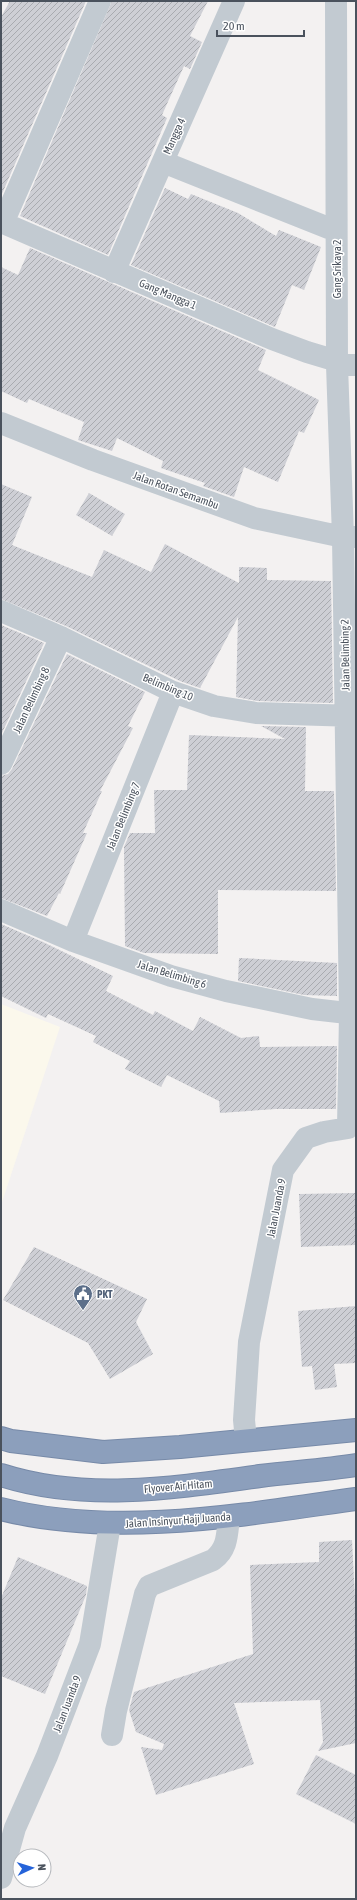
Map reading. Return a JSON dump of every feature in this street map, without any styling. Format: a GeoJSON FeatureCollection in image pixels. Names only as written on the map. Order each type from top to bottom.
{"type":"FeatureCollection","features":[{"type":"Feature","properties":{"kind":"highway"},"geometry":{"type":"LineString","coordinates":[[1,1438],[11,1441],[103,1452],[356,1430]]}},
{"type":"Feature","properties":{"kind":"highway","name":"Flyover Air Hitam"},"geometry":{"type":"LineString","coordinates":[[1,1475],[66,1490],[113,1491],[190,1486],[356,1465]]}},
{"type":"Feature","properties":{"kind":"highway","name":"Jalan Insinyur Haji Juanda"},"geometry":{"type":"LineString","coordinates":[[1,1509],[20,1514],[110,1524],[229,1517],[356,1499]]}},
{"type":"Feature","properties":{"kind":"street"},"geometry":{"type":"LineString","coordinates":[[2,223],[100,1]]}},
{"type":"Feature","properties":{"kind":"street","name":"Mangga 4"},"geometry":{"type":"LineString","coordinates":[[114,272],[234,1]]}},
{"type":"Feature","properties":{"kind":"street","name":"Gang Srikaya 2"},"geometry":{"type":"LineString","coordinates":[[336,1],[336,231],[343,364],[349,537]]}},
{"type":"Feature","properties":{"kind":"street"},"geometry":{"type":"LineString","coordinates":[[163,162],[336,231]]}},
{"type":"Feature","properties":{"kind":"street","name":"Gang Mangga 1"},"geometry":{"type":"LineString","coordinates":[[2,223],[272,339],[343,364]]}},
{"type":"Feature","properties":{"kind":"street","name":"Jalan Rotan Semambu"},"geometry":{"type":"LineString","coordinates":[[1,423],[93,460],[254,518],[349,537]]}},
{"type":"Feature","properties":{"kind":"street","name":"Jalan Belimbing 2"},"geometry":{"type":"LineString","coordinates":[[349,537],[353,1014]]}},
{"type":"Feature","properties":{"kind":"street","name":"Belimbing 10"},"geometry":{"type":"LineString","coordinates":[[1,611],[61,637],[173,692],[214,706],[256,713],[351,716]]}},
{"type":"Feature","properties":{"kind":"street","name":"Jalan Belimbing 8"},"geometry":{"type":"LineString","coordinates":[[1,764],[61,637]]}},
{"type":"Feature","properties":{"kind":"street","name":"Jalan Belimbing 7"},"geometry":{"type":"LineString","coordinates":[[73,941],[173,692]]}},
{"type":"Feature","properties":{"kind":"street","name":"Jalan Belimbing 6"},"geometry":{"type":"LineString","coordinates":[[1,910],[73,941],[171,976],[212,987],[312,1009],[353,1014]]}},
{"type":"Feature","properties":{"kind":"street","name":"Jalan Juanda 9"},"geometry":{"type":"LineString","coordinates":[[246,1440],[244,1420],[249,1342],[283,1170],[306,1138],[324,1132],[352,1128],[353,1014]]}},
{"type":"Feature","properties":{"kind":"street"},"geometry":{"type":"LineString","coordinates":[[112,1735],[116,1711],[145,1594],[149,1586],[158,1581],[213,1560],[221,1554],[225,1545],[229,1517]]}},
{"type":"Feature","properties":{"kind":"street","name":"Jalan Juanda 9"},"geometry":{"type":"LineString","coordinates":[[1,1878],[4,1857],[15,1828],[47,1756],[90,1644],[110,1524]]}},
{"type":"Feature","properties":{"kind":"shaded area"},"geometry":{"type":"Polygon","coordinates":[[[1,1004],[60,1027],[1,1205],[1,1004]]]}},
{"type":"Feature","properties":{"kind":"building"},"geometry":{"type":"Polygon","coordinates":[[[10,1],[86,1],[1,196],[1,17],[10,1]]]}},
{"type":"Feature","properties":{"kind":"building"},"geometry":{"type":"Polygon","coordinates":[[[112,1],[208,1],[190,36],[202,42],[190,69],[184,66],[162,115],[167,118],[108,255],[20,216],[112,1]]]}},
{"type":"Feature","properties":{"kind":"building"},"geometry":{"type":"Polygon","coordinates":[[[165,188],[188,199],[191,194],[238,213],[276,236],[279,230],[321,247],[304,290],[292,285],[275,327],[131,265],[165,188]]]}},
{"type":"Feature","properties":{"kind":"building"},"geometry":{"type":"Polygon","coordinates":[[[30,248],[266,350],[258,370],[319,400],[304,433],[299,431],[278,482],[244,467],[234,497],[203,486],[205,483],[161,468],[163,461],[117,438],[112,451],[78,440],[84,422],[29,399],[27,403],[1,391],[1,267],[18,275],[30,248]]]}},
{"type":"Feature","properties":{"kind":"building"},"geometry":{"type":"Polygon","coordinates":[[[1,484],[32,497],[12,545],[92,577],[104,550],[151,572],[165,544],[239,583],[239,567],[267,568],[267,580],[331,581],[333,703],[257,701],[236,697],[238,617],[200,688],[180,681],[66,626],[1,599],[1,484]]]}},
{"type":"Feature","properties":{"kind":"building"},"geometry":{"type":"Polygon","coordinates":[[[89,493],[125,514],[112,536],[76,515],[89,493]]]}},
{"type":"Feature","properties":{"kind":"building"},"geometry":{"type":"Polygon","coordinates":[[[1,625],[44,643],[1,735],[1,625]]]}},
{"type":"Feature","properties":{"kind":"building"},"geometry":{"type":"Polygon","coordinates":[[[67,654],[145,692],[128,726],[133,728],[100,791],[102,791],[83,833],[87,833],[60,894],[59,893],[47,916],[1,898],[1,776],[8,774],[12,769],[67,654]]]}},
{"type":"Feature","properties":{"kind":"building"},"geometry":{"type":"Polygon","coordinates":[[[261,726],[306,727],[305,791],[334,791],[336,891],[218,890],[218,954],[144,953],[125,946],[124,847],[130,833],[155,833],[154,790],[187,790],[189,735],[285,739],[261,726]]]}},
{"type":"Feature","properties":{"kind":"building"},"geometry":{"type":"Polygon","coordinates":[[[1,924],[43,942],[113,976],[106,991],[153,1015],[155,1011],[193,1031],[200,1017],[241,1038],[259,1036],[260,1047],[337,1046],[336,1109],[276,1109],[220,1113],[219,1101],[167,1075],[161,1087],[125,1069],[130,1061],[93,1042],[96,1036],[48,1014],[46,1018],[1,996],[1,924]]]}},
{"type":"Feature","properties":{"kind":"building"},"geometry":{"type":"Polygon","coordinates":[[[239,958],[337,963],[337,996],[304,995],[238,981],[239,958]]]}},
{"type":"Feature","properties":{"kind":"building"},"geometry":{"type":"Polygon","coordinates":[[[356,1193],[356,1245],[301,1247],[299,1194],[356,1193]]]}},
{"type":"Feature","properties":{"kind":"building","name":"PKT"},"geometry":{"type":"Polygon","coordinates":[[[34,1247],[147,1299],[136,1322],[153,1354],[110,1379],[88,1343],[3,1300],[34,1247]]]}},
{"type":"Feature","properties":{"kind":"building"},"geometry":{"type":"Polygon","coordinates":[[[356,1306],[356,1363],[334,1364],[337,1387],[315,1390],[312,1366],[302,1367],[298,1311],[356,1306]]]}},
{"type":"Feature","properties":{"kind":"building"},"geometry":{"type":"Polygon","coordinates":[[[352,1540],[356,1618],[356,1743],[318,1751],[323,1742],[320,1700],[234,1703],[254,1764],[156,1795],[141,1747],[162,1750],[164,1744],[136,1732],[129,1710],[134,1692],[253,1654],[250,1565],[319,1562],[319,1542],[352,1540]]]}},
{"type":"Feature","properties":{"kind":"building"},"geometry":{"type":"Polygon","coordinates":[[[18,1557],[87,1586],[86,1595],[45,1694],[1,1676],[1,1598],[18,1557]]]}},
{"type":"Feature","properties":{"kind":"building"},"geometry":{"type":"Polygon","coordinates":[[[316,1755],[356,1775],[356,1824],[296,1794],[316,1755]]]}},
{"type":"Feature","properties":{"kind":"place","name":"PKT"},"geometry":{"type":"Point","coordinates":[83,1311]}}]}
